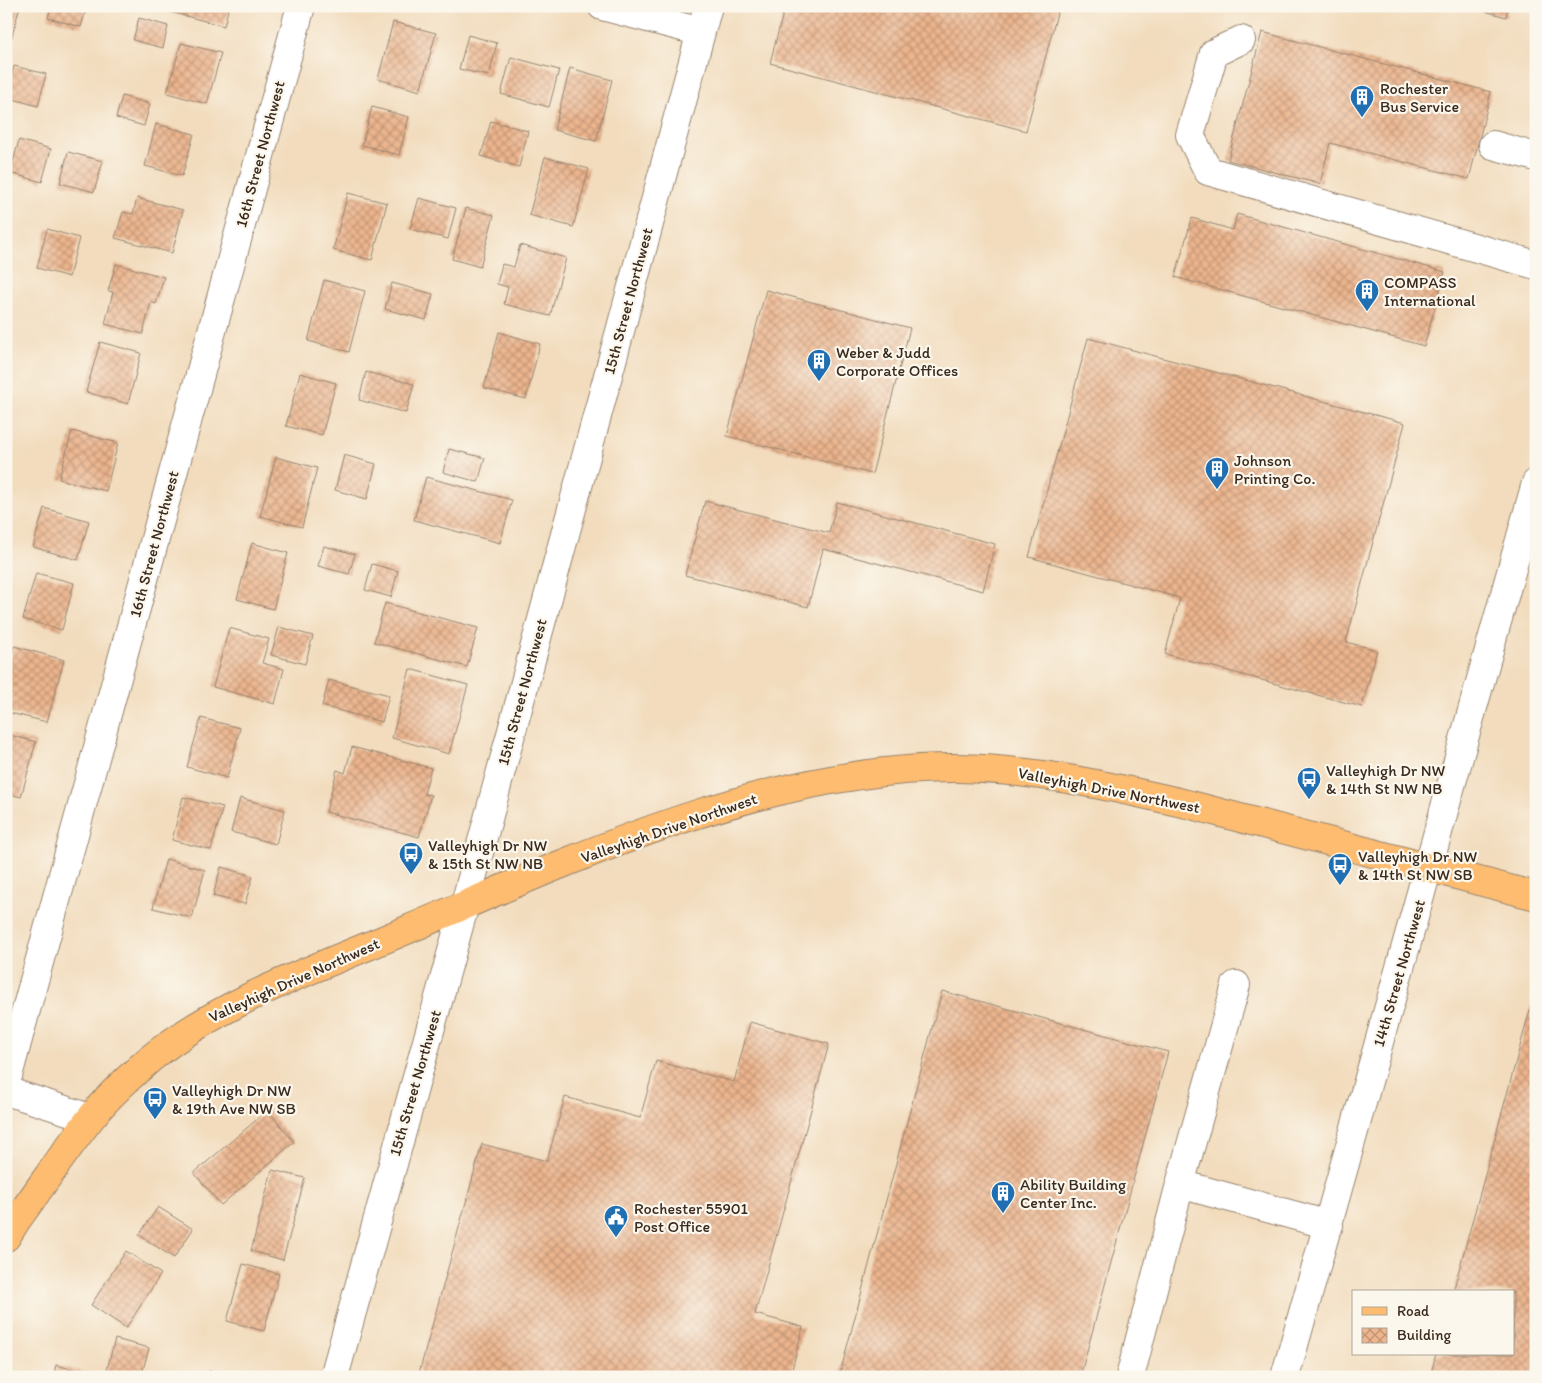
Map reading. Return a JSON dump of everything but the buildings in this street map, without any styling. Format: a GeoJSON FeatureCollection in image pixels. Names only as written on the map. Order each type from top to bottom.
{"type":"FeatureCollection","features":[{"type":"Feature","properties":{"kind":"main road","name":"Valleyhigh Drive Northwest"},"geometry":{"type":"LineString","coordinates":[[6,1237],[90,1118],[124,1082],[152,1057],[189,1030],[217,1013],[305,972],[605,847],[746,800],[827,781],[879,773],[956,768],[1044,775],[1135,792],[1191,805],[1536,896]]}},
{"type":"Feature","properties":{"kind":"street","name":"16th Street Northwest"},"geometry":{"type":"LineString","coordinates":[[6,1082],[301,6]]}},
{"type":"Feature","properties":{"kind":"street"},"geometry":{"type":"LineString","coordinates":[[602,6],[704,19]]}},
{"type":"Feature","properties":{"kind":"street","name":"15th Street Northwest"},"geometry":{"type":"LineString","coordinates":[[334,1377],[465,904],[704,19]]}},
{"type":"Feature","properties":{"kind":"street"},"geometry":{"type":"LineString","coordinates":[[1241,40],[1214,53],[1190,135],[1208,171],[1536,265]]}},
{"type":"Feature","properties":{"kind":"street"},"geometry":{"type":"LineString","coordinates":[[1493,145],[1536,157]]}},
{"type":"Feature","properties":{"kind":"street","name":"14th Street Northwest"},"geometry":{"type":"LineString","coordinates":[[1285,1377],[1536,483]]}},
{"type":"Feature","properties":{"kind":"street"},"geometry":{"type":"LineString","coordinates":[[1130,1377],[1180,1184],[1236,985]]}},
{"type":"Feature","properties":{"kind":"street"},"geometry":{"type":"LineString","coordinates":[[6,1091],[90,1118]]}},
{"type":"Feature","properties":{"kind":"street"},"geometry":{"type":"LineString","coordinates":[[1180,1184],[1328,1225]]}},
{"type":"Feature","properties":{"kind":"place","name":"Rochester Bus Service"},"geometry":{"type":"Point","coordinates":[1362,118]}},
{"type":"Feature","properties":{"kind":"place","name":"COMPASS International"},"geometry":{"type":"Point","coordinates":[1367,312]}},
{"type":"Feature","properties":{"kind":"place","name":"Weber & Judd Corporate Offices"},"geometry":{"type":"Point","coordinates":[819,382]}},
{"type":"Feature","properties":{"kind":"place","name":"Johnson Printing Co."},"geometry":{"type":"Point","coordinates":[1217,490]}},
{"type":"Feature","properties":{"kind":"place","name":"Valleyhigh Dr NW & 14th St NW NB"},"geometry":{"type":"Point","coordinates":[1309,800]}},
{"type":"Feature","properties":{"kind":"place","name":"Valleyhigh Dr NW & 15th St NW NB"},"geometry":{"type":"Point","coordinates":[411,875]}},
{"type":"Feature","properties":{"kind":"place","name":"Valleyhigh Dr NW & 14th St NW SB"},"geometry":{"type":"Point","coordinates":[1340,886]}},
{"type":"Feature","properties":{"kind":"place","name":"Valleyhigh Dr NW & 19th Ave NW SB"},"geometry":{"type":"Point","coordinates":[155,1120]}},
{"type":"Feature","properties":{"kind":"place","name":"Ability Building Center Inc."},"geometry":{"type":"Point","coordinates":[1003,1214]}},
{"type":"Feature","properties":{"kind":"place","name":"Rochester 55901 Post Office"},"geometry":{"type":"Point","coordinates":[616,1238]}}]}
